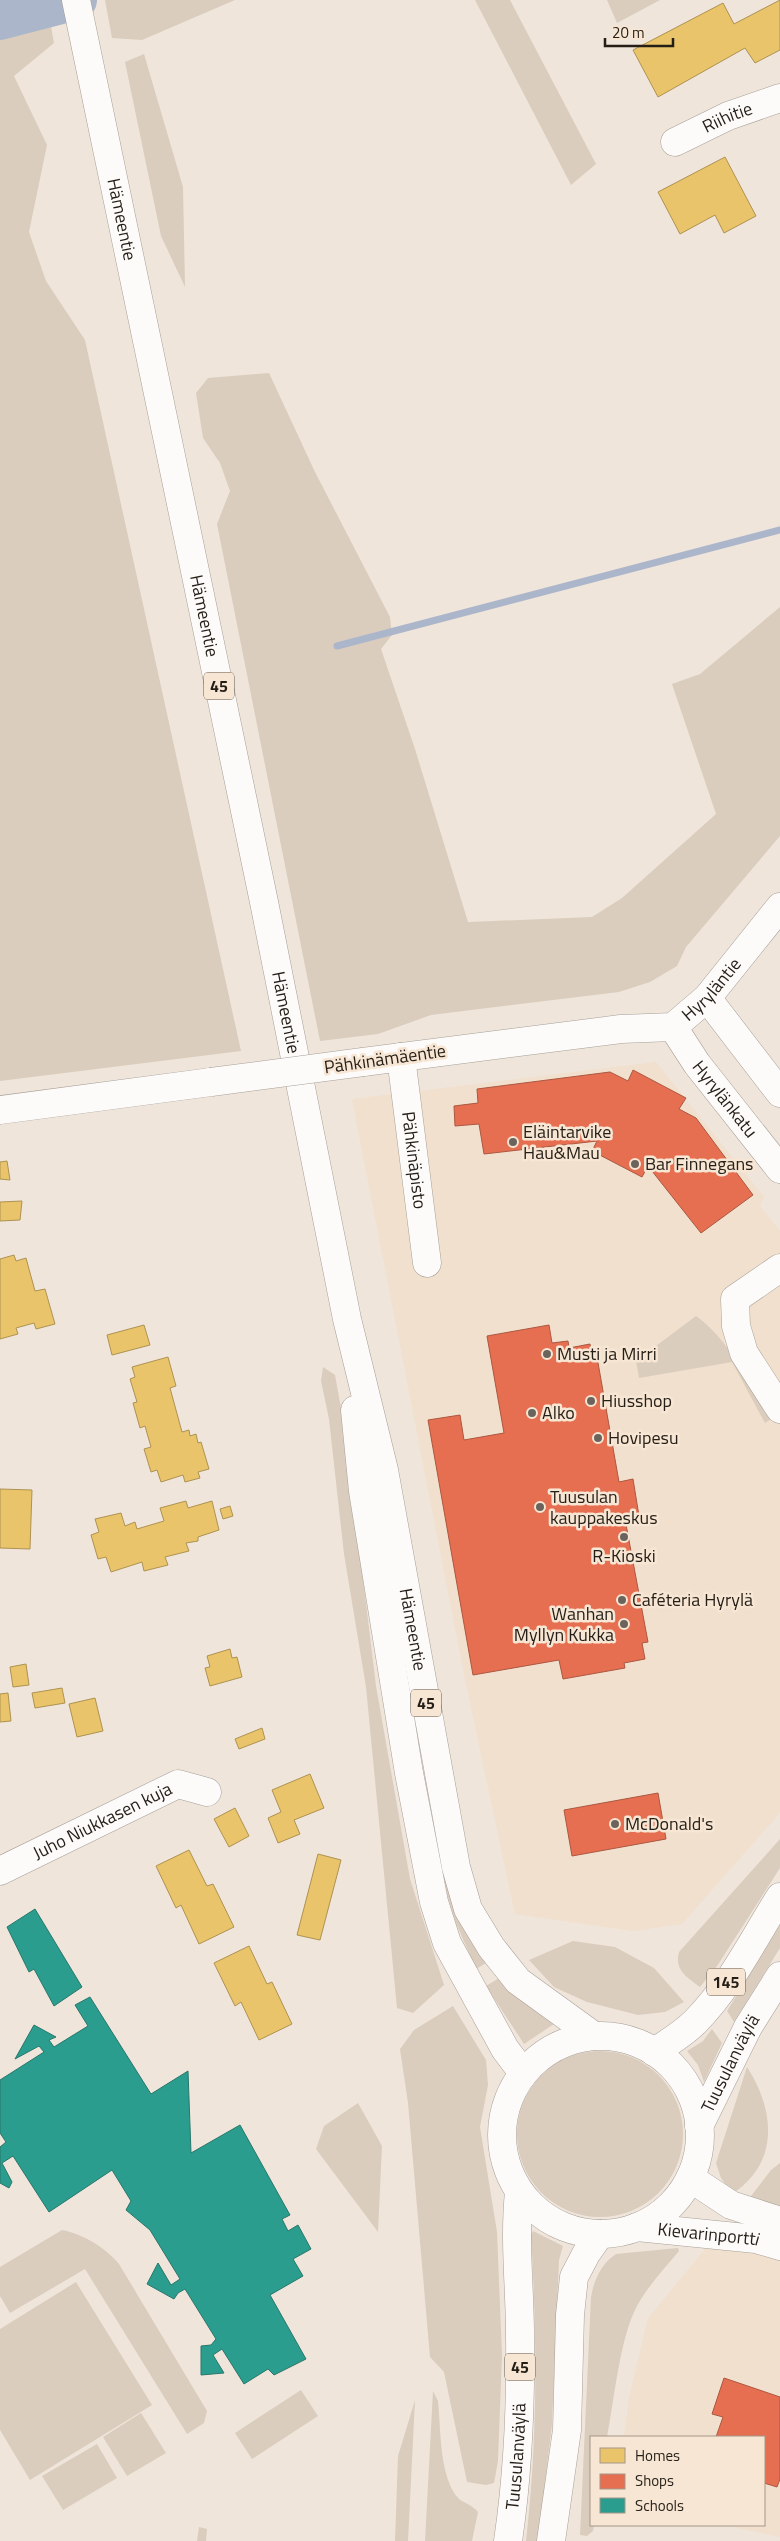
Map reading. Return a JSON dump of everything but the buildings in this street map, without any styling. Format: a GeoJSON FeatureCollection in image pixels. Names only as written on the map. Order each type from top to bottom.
{"type":"FeatureCollection","features":[{"type":"Feature","properties":{"kind":"main road","name":"Hämeentie"},"geometry":{"type":"LineString","coordinates":[[76,0],[258,873],[347,1319],[384,1470],[456,1867],[468,1909],[491,1947],[518,1981],[594,2036]]}},
{"type":"Feature","properties":{"kind":"main road","name":"Riihitie"},"geometry":{"type":"LineString","coordinates":[[675,142],[728,116],[780,98]]}},
{"type":"Feature","properties":{"kind":"main road","name":"Hyryläntie"},"geometry":{"type":"LineString","coordinates":[[620,1029],[672,1026],[707,998],[780,908]]}},
{"type":"Feature","properties":{"kind":"main road"},"geometry":{"type":"LineString","coordinates":[[707,998],[780,1093]]}},
{"type":"Feature","properties":{"kind":"main road","name":"Hyrylänkatu"},"geometry":{"type":"LineString","coordinates":[[672,1026],[697,1064],[780,1169]]}},
{"type":"Feature","properties":{"kind":"main road","name":"Pähkinämäentie"},"geometry":{"type":"LineString","coordinates":[[0,1110],[401,1056],[620,1029]]}},
{"type":"Feature","properties":{"kind":"main road","name":"Pähkinäpisto"},"geometry":{"type":"LineString","coordinates":[[401,1056],[427,1263]]}},
{"type":"Feature","properties":{"kind":"main road"},"geometry":{"type":"LineString","coordinates":[[780,1268],[735,1300],[736,1326],[744,1353],[780,1409]]}},
{"type":"Feature","properties":{"kind":"main road","name":"Hämeentie"},"geometry":{"type":"LineString","coordinates":[[347,1319],[363,1491],[409,1773],[434,1902],[447,1943],[505,2049],[523,2072]]}},
{"type":"Feature","properties":{"kind":"main road","name":"Juho Niukkasen kuja"},"geometry":{"type":"LineString","coordinates":[[0,1871],[178,1784],[206,1792]]}},
{"type":"Feature","properties":{"kind":"main road","name":"145"},"geometry":{"type":"LineString","coordinates":[[654,2052],[676,2038],[695,2022],[724,1985],[780,1897]]}},
{"type":"Feature","properties":{"kind":"main road","name":"Tuusulanväylä"},"geometry":{"type":"LineString","coordinates":[[700,2126],[748,2027],[780,1976]]}},
{"type":"Feature","properties":{"kind":"main road"},"geometry":{"type":"LineString","coordinates":[[594,2036],[621,2038],[654,2052],[680,2076],[696,2108],[700,2126],[696,2162],[690,2178],[669,2207],[654,2219],[637,2228],[619,2233],[600,2234],[581,2232],[563,2227],[539,2212],[519,2192],[510,2176],[504,2158],[502,2131],[506,2104],[523,2072],[551,2049],[567,2041],[594,2036]]}},
{"type":"Feature","properties":{"kind":"main road","name":"Kievarinportti"},"geometry":{"type":"LineString","coordinates":[[690,2178],[731,2205],[780,2221]]}},
{"type":"Feature","properties":{"kind":"main road","name":"Tuusulanväylä"},"geometry":{"type":"LineString","coordinates":[[508,2541],[520,2427],[520,2336],[515,2228],[519,2192]]}},
{"type":"Feature","properties":{"kind":"main road","name":"Kievarinportti"},"geometry":{"type":"LineString","coordinates":[[637,2228],[756,2239],[780,2246]]}},
{"type":"Feature","properties":{"kind":"main road"},"geometry":{"type":"LineString","coordinates":[[551,2541],[567,2430],[570,2315],[574,2277],[586,2254],[600,2234]]}},
{"type":"Feature","properties":{"kind":"shaded area"},"geometry":{"type":"Polygon","coordinates":[[[0,0],[63,0],[47,4],[54,43],[14,76],[47,145],[29,232],[46,281],[85,340],[241,1051],[0,1081],[0,0]]]}},
{"type":"Feature","properties":{"kind":"shaded area"},"geometry":{"type":"Polygon","coordinates":[[[105,0],[235,0],[142,40],[112,38],[105,0]]]}},
{"type":"Feature","properties":{"kind":"shaded area"},"geometry":{"type":"Polygon","coordinates":[[[475,0],[510,0],[596,164],[571,185],[475,0]]]}},
{"type":"Feature","properties":{"kind":"shaded area"},"geometry":{"type":"Polygon","coordinates":[[[607,0],[660,0],[617,23],[607,0]]]}},
{"type":"Feature","properties":{"kind":"shaded area"},"geometry":{"type":"Polygon","coordinates":[[[144,54],[183,187],[185,287],[161,236],[125,62],[144,54]]]}},
{"type":"Feature","properties":{"kind":"shaded area"},"geometry":{"type":"Polygon","coordinates":[[[269,373],[315,472],[390,617],[392,635],[381,649],[415,749],[468,922],[592,917],[622,898],[716,814],[672,684],[700,674],[780,607],[780,836],[686,947],[677,966],[650,982],[619,992],[431,1015],[378,1034],[320,1041],[217,524],[230,491],[220,463],[203,438],[196,393],[208,378],[269,373]]]}},
{"type":"Feature","properties":{"kind":"shaded area"},"geometry":{"type":"Polygon","coordinates":[[[656,1062],[764,1197],[760,1206],[780,1231],[780,1813],[682,1924],[633,1931],[515,1914],[464,1674],[352,1099],[656,1062]]]}},
{"type":"Feature","properties":{"kind":"shaded area"},"geometry":{"type":"Polygon","coordinates":[[[696,1316],[708,1325],[729,1350],[771,1419],[765,1423],[732,1362],[639,1378],[636,1361],[696,1316]]]}},
{"type":"Feature","properties":{"kind":"shaded area"},"geometry":{"type":"Polygon","coordinates":[[[323,1367],[335,1375],[345,1430],[376,1686],[410,1879],[444,1985],[413,2013],[397,2008],[366,1687],[344,1554],[329,1419],[321,1381],[323,1367]]]}},
{"type":"Feature","properties":{"kind":"shaded area"},"geometry":{"type":"Polygon","coordinates":[[[371,1476],[488,1962],[476,1969],[456,1923],[447,1894],[371,1476]]]}},
{"type":"Feature","properties":{"kind":"shaded area"},"geometry":{"type":"Polygon","coordinates":[[[780,1839],[780,1868],[717,1966],[700,1987],[686,1976],[680,1968],[678,1964],[679,1952],[780,1839]]]}},
{"type":"Feature","properties":{"kind":"shaded area"},"geometry":{"type":"Polygon","coordinates":[[[780,1925],[780,1948],[734,2022],[727,2011],[780,1925]]]}},
{"type":"Feature","properties":{"kind":"shaded area"},"geometry":{"type":"Polygon","coordinates":[[[573,1941],[615,1947],[654,1968],[684,2002],[665,2012],[638,2015],[587,2002],[554,1987],[529,1960],[573,1941]]]}},
{"type":"Feature","properties":{"kind":"shaded area"},"geometry":{"type":"Polygon","coordinates":[[[501,1977],[557,2022],[524,2044],[486,1986],[501,1977]]]}},
{"type":"Feature","properties":{"kind":"shaded area"},"geometry":{"type":"Polygon","coordinates":[[[453,2006],[486,2060],[488,2085],[480,2127],[497,2232],[502,2355],[498,2461],[494,2483],[486,2485],[467,2482],[444,2372],[430,2357],[408,2103],[400,2049],[414,2030],[453,2006]]]}},
{"type":"Feature","properties":{"kind":"shaded area"},"geometry":{"type":"Polygon","coordinates":[[[712,2029],[722,2043],[704,2082],[698,2065],[687,2051],[703,2041],[712,2029]]]}},
{"type":"Feature","properties":{"kind":"shaded area"},"geometry":{"type":"Polygon","coordinates":[[[608,2051],[632,2057],[659,2075],[677,2102],[682,2118],[682,2150],[677,2166],[659,2193],[646,2203],[624,2214],[592,2217],[568,2211],[547,2198],[536,2187],[520,2158],[517,2126],[523,2102],[536,2081],[547,2070],[576,2054],[608,2051]]]}},
{"type":"Feature","properties":{"kind":"shaded area"},"geometry":{"type":"Polygon","coordinates":[[[747,2067],[763,2101],[768,2135],[765,2152],[759,2167],[748,2181],[732,2194],[721,2178],[716,2163],[747,2067]]]}},
{"type":"Feature","properties":{"kind":"shaded area"},"geometry":{"type":"Polygon","coordinates":[[[358,2103],[382,2146],[378,2232],[316,2149],[324,2126],[358,2103]]]}},
{"type":"Feature","properties":{"kind":"shaded area"},"geometry":{"type":"Polygon","coordinates":[[[780,2163],[780,2210],[748,2200],[771,2170],[780,2163]]]}},
{"type":"Feature","properties":{"kind":"shaded area"},"geometry":{"type":"Polygon","coordinates":[[[62,2230],[94,2243],[108,2252],[119,2264],[207,2411],[204,2423],[187,2434],[85,2269],[10,2313],[0,2296],[0,2267],[62,2230]]]}},
{"type":"Feature","properties":{"kind":"shaded area"},"geometry":{"type":"Polygon","coordinates":[[[533,2231],[563,2246],[559,2260],[552,2424],[538,2541],[526,2541],[533,2464],[535,2388],[531,2235],[533,2231]]]}},
{"type":"Feature","properties":{"kind":"shaded area"},"geometry":{"type":"Polygon","coordinates":[[[707,2247],[780,2255],[780,2537],[729,2526],[765,2526],[765,2436],[624,2436],[629,2398],[648,2318],[707,2247]]]}},
{"type":"Feature","properties":{"kind":"shaded area"},"geometry":{"type":"Polygon","coordinates":[[[678,2248],[679,2251],[641,2299],[631,2319],[618,2370],[607,2436],[590,2436],[590,2526],[594,2526],[593,2531],[587,2536],[580,2535],[591,2297],[599,2273],[616,2254],[678,2248]]]}},
{"type":"Feature","properties":{"kind":"shaded area"},"geometry":{"type":"Polygon","coordinates":[[[76,2282],[152,2405],[30,2480],[0,2430],[0,2329],[76,2282]]]}},
{"type":"Feature","properties":{"kind":"shaded area"},"geometry":{"type":"Polygon","coordinates":[[[301,2390],[318,2416],[252,2459],[235,2433],[301,2390]]]}},
{"type":"Feature","properties":{"kind":"shaded area"},"geometry":{"type":"Polygon","coordinates":[[[433,2391],[438,2401],[444,2466],[452,2490],[459,2499],[478,2512],[472,2541],[425,2541],[433,2391]]]}},
{"type":"Feature","properties":{"kind":"shaded area"},"geometry":{"type":"Polygon","coordinates":[[[415,2400],[408,2541],[395,2541],[398,2456],[415,2400]]]}},
{"type":"Feature","properties":{"kind":"shaded area"},"geometry":{"type":"Polygon","coordinates":[[[141,2413],[166,2453],[127,2476],[103,2437],[141,2413]]]}},
{"type":"Feature","properties":{"kind":"shaded area"},"geometry":{"type":"Polygon","coordinates":[[[97,2444],[117,2478],[63,2510],[42,2476],[97,2444]]]}},
{"type":"Feature","properties":{"kind":"shaded area"},"geometry":{"type":"Polygon","coordinates":[[[199,2527],[207,2529],[206,2541],[197,2541],[199,2527]]]}},
{"type":"Feature","properties":{"kind":"waterway"},"geometry":{"type":"LineString","coordinates":[[0,20],[77,0]]}},
{"type":"Feature","properties":{"kind":"waterway"},"geometry":{"type":"LineString","coordinates":[[337,646],[780,530]]}},
{"type":"Feature","properties":{"kind":"place","name":"Eläintarvike Hau&Mau"},"geometry":{"type":"Point","coordinates":[513,1142]}},
{"type":"Feature","properties":{"kind":"place","name":"Bar Finnegans"},"geometry":{"type":"Point","coordinates":[635,1164]}},
{"type":"Feature","properties":{"kind":"place","name":"Musti ja Mirri"},"geometry":{"type":"Point","coordinates":[547,1354]}},
{"type":"Feature","properties":{"kind":"place","name":"Hiusshop"},"geometry":{"type":"Point","coordinates":[591,1401]}},
{"type":"Feature","properties":{"kind":"place","name":"Alko"},"geometry":{"type":"Point","coordinates":[532,1413]}},
{"type":"Feature","properties":{"kind":"place","name":"Hovipesu"},"geometry":{"type":"Point","coordinates":[598,1438]}},
{"type":"Feature","properties":{"kind":"place","name":"Tuusulan kauppakeskus"},"geometry":{"type":"Point","coordinates":[540,1507]}},
{"type":"Feature","properties":{"kind":"place","name":"R-Kioski"},"geometry":{"type":"Point","coordinates":[624,1537]}},
{"type":"Feature","properties":{"kind":"place","name":"Caféteria Hyrylä"},"geometry":{"type":"Point","coordinates":[622,1600]}},
{"type":"Feature","properties":{"kind":"place","name":"Wanhan Myllyn Kukka"},"geometry":{"type":"Point","coordinates":[624,1624]}},
{"type":"Feature","properties":{"kind":"place","name":"McDonald's"},"geometry":{"type":"Point","coordinates":[615,1824]}}]}
